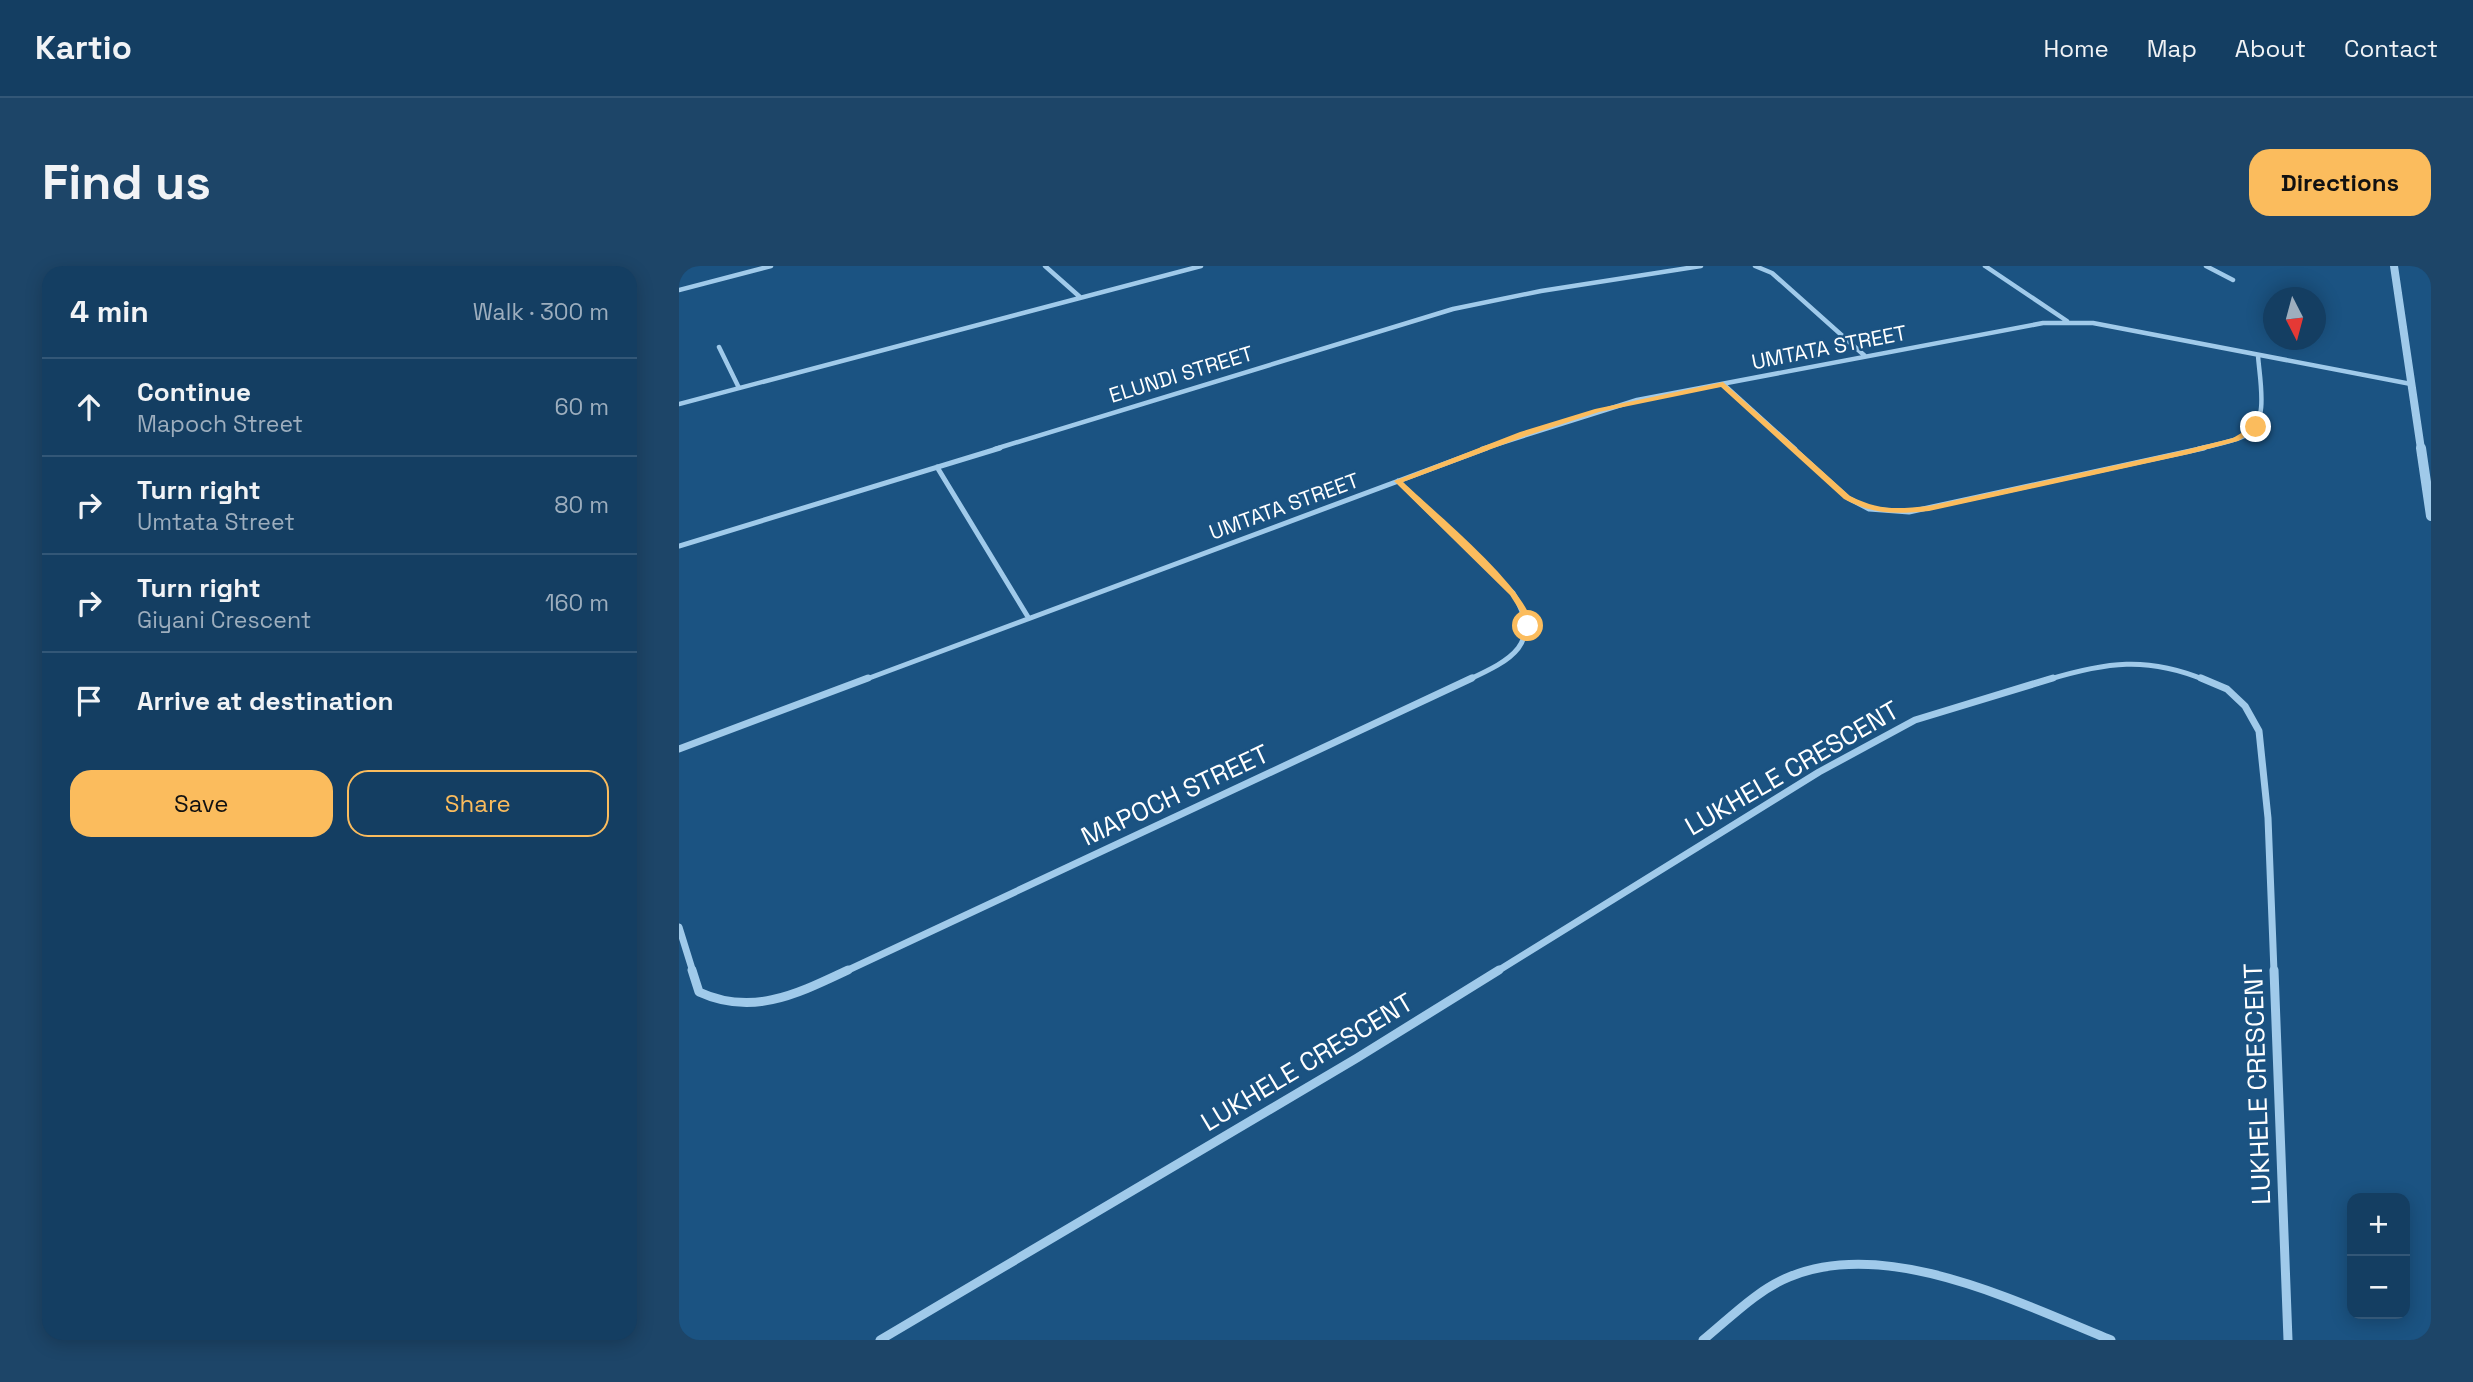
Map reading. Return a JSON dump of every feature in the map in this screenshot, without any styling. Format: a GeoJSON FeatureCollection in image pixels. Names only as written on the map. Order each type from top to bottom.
{"type":"FeatureCollection","features":[{"type":"Feature","properties":{"kind":"street"},"geometry":{"type":"LineString","coordinates":[[679,290],[771,266]]}},
{"type":"Feature","properties":{"kind":"street"},"geometry":{"type":"LineString","coordinates":[[1045,266],[1080,297]]}},
{"type":"Feature","properties":{"kind":"street"},"geometry":{"type":"LineString","coordinates":[[679,404],[1201,266]]}},
{"type":"Feature","properties":{"kind":"street","name":"ELUNDI STREET"},"geometry":{"type":"LineString","coordinates":[[679,546],[1453,309],[1541,291],[1701,266]]}},
{"type":"Feature","properties":{"kind":"street"},"geometry":{"type":"LineString","coordinates":[[1755,266],[1778,278],[1865,356]]}},
{"type":"Feature","properties":{"kind":"street"},"geometry":{"type":"LineString","coordinates":[[1985,266],[2067,321]]}},
{"type":"Feature","properties":{"kind":"street"},"geometry":{"type":"LineString","coordinates":[[2206,266],[2233,280]]}},
{"type":"Feature","properties":{"kind":"street"},"geometry":{"type":"LineString","coordinates":[[2394,266],[2431,516]]}},
{"type":"Feature","properties":{"kind":"street","name":"UMTATA STREET"},"geometry":{"type":"LineString","coordinates":[[679,749],[1523,434],[1598,410],[1865,356],[2043,323],[2067,321],[2131,330],[2411,384]]}},
{"type":"Feature","properties":{"kind":"street"},"geometry":{"type":"LineString","coordinates":[[719,347],[739,388]]}},
{"type":"Feature","properties":{"kind":"street"},"geometry":{"type":"LineString","coordinates":[[1723,384],[1847,498],[1869,509],[1909,512],[2186,453],[2249,434],[2256,427],[2260,415],[2258,355]]}},
{"type":"Feature","properties":{"kind":"street"},"geometry":{"type":"LineString","coordinates":[[937,467],[1028,617]]}},
{"type":"Feature","properties":{"kind":"street","name":"MAPOCH STREET"},"geometry":{"type":"LineString","coordinates":[[679,927],[699,992],[717,1002],[736,1004],[788,998],[1498,666],[1519,648],[1528,626],[1527,614],[1513,593],[1398,481]]}},
{"type":"Feature","properties":{"kind":"street","name":"LUKHELE CRESCENT"},"geometry":{"type":"LineString","coordinates":[[880,1340],[1357,1058],[1819,772],[1903,726],[1915,720],[2090,667],[2127,662],[2178,669],[2227,689],[2245,706],[2259,731],[2268,818],[2288,1340]]}},
{"type":"Feature","properties":{"kind":"street"},"geometry":{"type":"LineString","coordinates":[[1703,1340],[1782,1281],[1831,1264],[1873,1265],[1968,1285],[2111,1340]]}},
{"type":"Feature","properties":{"kind":"route"},"geometry":{"type":"LineString","coordinates":[[1528,626],[1527,614],[1513,593],[1398,481],[1523,434],[1598,410],[1723,384],[1847,498],[1869,509],[1892,512],[1929,508],[2186,453],[2249,434],[2256,427]]}}]}
